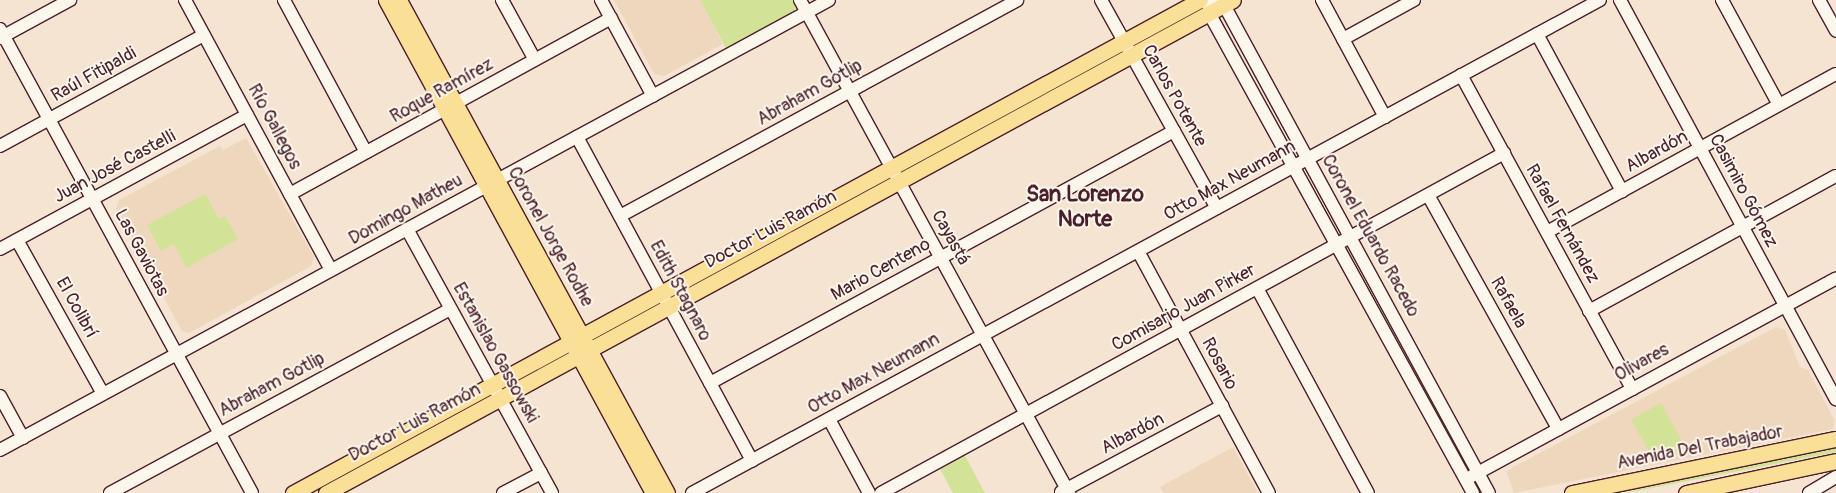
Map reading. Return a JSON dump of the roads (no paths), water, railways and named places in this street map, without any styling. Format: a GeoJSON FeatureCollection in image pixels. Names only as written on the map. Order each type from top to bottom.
{"type":"FeatureCollection","features":[{"type":"Feature","properties":{"kind":"main road","name":"Coronel Jorge Rodhe"},"geometry":{"type":"LineString","coordinates":[[386,0],[450,106],[577,339],[653,493]]}},
{"type":"Feature","properties":{"kind":"main road","name":"Coronel Jorge Rodhe"},"geometry":{"type":"LineString","coordinates":[[399,0],[450,106]]}},
{"type":"Feature","properties":{"kind":"main road","name":"Doctor Luis Ramón"},"geometry":{"type":"LineString","coordinates":[[293,493],[1200,0]]}},
{"type":"Feature","properties":{"kind":"main road","name":"Doctor Luis Ramón"},"geometry":{"type":"LineString","coordinates":[[326,493],[1132,55],[1218,4]]}},
{"type":"Feature","properties":{"kind":"main road","name":"Coronel Jorge Rodhe"},"geometry":{"type":"LineString","coordinates":[[584,353],[667,493]]}},
{"type":"Feature","properties":{"kind":"main road","name":"Avenida Del Trabajador"},"geometry":{"type":"LineString","coordinates":[[1572,493],[1836,439]]}},
{"type":"Feature","properties":{"kind":"main road"},"geometry":{"type":"LineString","coordinates":[[1686,493],[1836,461]]}},
{"type":"Feature","properties":{"kind":"street"},"geometry":{"type":"LineString","coordinates":[[1,34],[70,0]]}},
{"type":"Feature","properties":{"kind":"street","name":"Río Gallegos"},"geometry":{"type":"LineString","coordinates":[[185,0],[332,270]]}},
{"type":"Feature","properties":{"kind":"street"},"geometry":{"type":"LineString","coordinates":[[284,0],[366,152]]}},
{"type":"Feature","properties":{"kind":"street"},"geometry":{"type":"LineString","coordinates":[[502,0],[535,60]]}},
{"type":"Feature","properties":{"kind":"street"},"geometry":{"type":"LineString","coordinates":[[601,0],[653,96]]}},
{"type":"Feature","properties":{"kind":"street","name":"Cayastá"},"geometry":{"type":"LineString","coordinates":[[800,0],[1026,414],[1065,492]]}},
{"type":"Feature","properties":{"kind":"street","name":"Domingo Matheu"},"geometry":{"type":"LineString","coordinates":[[0,450],[829,0]]}},
{"type":"Feature","properties":{"kind":"street","name":"Abraham Gotlip"},"geometry":{"type":"LineString","coordinates":[[620,216],[1017,0]]}},
{"type":"Feature","properties":{"kind":"street","name":"Carlos Potente"},"geometry":{"type":"LineString","coordinates":[[1101,0],[1217,208]]}},
{"type":"Feature","properties":{"kind":"street"},"geometry":{"type":"LineString","coordinates":[[1322,0],[1385,117]]}},
{"type":"Feature","properties":{"kind":"street"},"geometry":{"type":"LineString","coordinates":[[1343,39],[1414,0]]}},
{"type":"Feature","properties":{"kind":"street","name":"Otto Max Neumann"},"geometry":{"type":"LineString","coordinates":[[692,493],[1600,0]]}},
{"type":"Feature","properties":{"kind":"street","name":"Casimiro Gómez"},"geometry":{"type":"LineString","coordinates":[[1620,0],[1836,399]]}},
{"type":"Feature","properties":{"kind":"street"},"geometry":{"type":"LineString","coordinates":[[1722,0],[1779,106]]}},
{"type":"Feature","properties":{"kind":"street"},"geometry":{"type":"LineString","coordinates":[[1819,0],[1836,31]]}},
{"type":"Feature","properties":{"kind":"street","name":"Coronel Eduardo Racedo"},"geometry":{"type":"LineString","coordinates":[[1218,4],[1308,159],[1489,493]]}},
{"type":"Feature","properties":{"kind":"street","name":"Coronel Eduardo Racedo"},"geometry":{"type":"LineString","coordinates":[[1218,4],[1293,166],[1473,493]]}},
{"type":"Feature","properties":{"kind":"street","name":"Roque Ramírez"},"geometry":{"type":"LineString","coordinates":[[290,194],[611,18]]}},
{"type":"Feature","properties":{"kind":"street","name":"Las Gaviotas"},"geometry":{"type":"LineString","coordinates":[[1,34],[252,493]]}},
{"type":"Feature","properties":{"kind":"street"},"geometry":{"type":"LineString","coordinates":[[1537,34],[1622,191]]}},
{"type":"Feature","properties":{"kind":"street","name":"Raúl Fitipaldi"},"geometry":{"type":"LineString","coordinates":[[0,146],[204,35]]}},
{"type":"Feature","properties":{"kind":"street","name":"Albardón"},"geometry":{"type":"LineString","coordinates":[[1547,232],[1836,74]]}},
{"type":"Feature","properties":{"kind":"street","name":"Rafael Fernández"},"geometry":{"type":"LineString","coordinates":[[1461,76],[1632,389]]}},
{"type":"Feature","properties":{"kind":"street","name":"Juan José Castelli"},"geometry":{"type":"LineString","coordinates":[[0,249],[247,115]]}},
{"type":"Feature","properties":{"kind":"street","name":"Mario Centeno"},"geometry":{"type":"LineString","coordinates":[[710,383],[1174,131]]}},
{"type":"Feature","properties":{"kind":"street","name":"Edith Stagnaro"},"geometry":{"type":"LineString","coordinates":[[577,137],[752,461]]}},
{"type":"Feature","properties":{"kind":"street","name":"Comisario Juan Pirker"},"geometry":{"type":"LineString","coordinates":[[881,493],[1504,153]]}},
{"type":"Feature","properties":{"kind":"street"},"geometry":{"type":"LineString","coordinates":[[1589,311],[1836,176]]}},
{"type":"Feature","properties":{"kind":"street","name":"Rafaela"},"geometry":{"type":"LineString","coordinates":[[1428,195],[1558,429]]}},
{"type":"Feature","properties":{"kind":"street","name":"Estanislao Gassowski"},"geometry":{"type":"LineString","coordinates":[[407,229],[552,493]]}},
{"type":"Feature","properties":{"kind":"street","name":"El Colibrí"},"geometry":{"type":"LineString","coordinates":[[17,240],[103,394]]}},
{"type":"Feature","properties":{"kind":"street","name":"Rosario"},"geometry":{"type":"LineString","coordinates":[[1138,251],[1269,493]]}},
{"type":"Feature","properties":{"kind":"street","name":"Olivares"},"geometry":{"type":"LineString","coordinates":[[1466,480],[1836,278]]}},
{"type":"Feature","properties":{"kind":"street"},"geometry":{"type":"LineString","coordinates":[[1257,288],[1368,493]]}},
{"type":"Feature","properties":{"kind":"street","name":"Abraham Gotlip"},"geometry":{"type":"LineString","coordinates":[[110,493],[451,309]]}},
{"type":"Feature","properties":{"kind":"street"},"geometry":{"type":"LineString","coordinates":[[0,396],[23,438]]}},
{"type":"Feature","properties":{"kind":"street","name":"Albardón"},"geometry":{"type":"LineString","coordinates":[[1065,492],[1222,406]]}},
{"type":"Feature","properties":{"kind":"street"},"geometry":{"type":"LineString","coordinates":[[829,419],[869,493]]}},
{"type":"Feature","properties":{"kind":"street"},"geometry":{"type":"LineString","coordinates":[[503,493],[541,473]]}},
{"type":"Feature","properties":{"kind":"street"},"geometry":{"type":"LineString","coordinates":[[1809,493],[1836,477]]}},
{"type":"Feature","properties":{"kind":"district","name":"San Lorenzo Norte"},"geometry":{"type":"Point","coordinates":[1085,206]}}]}
